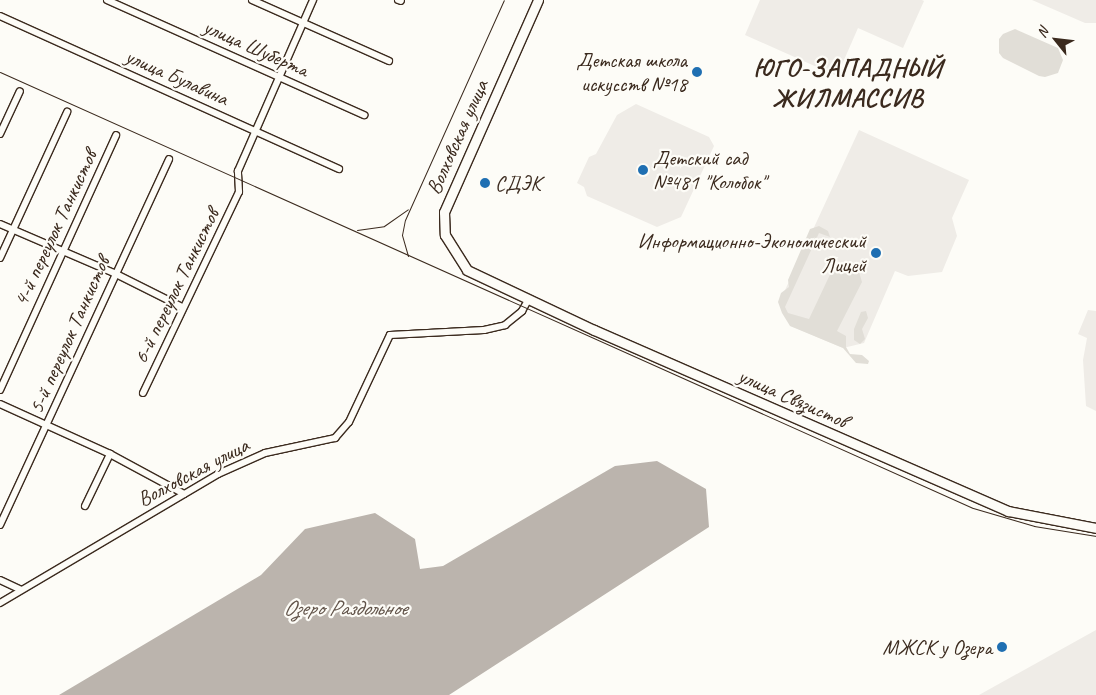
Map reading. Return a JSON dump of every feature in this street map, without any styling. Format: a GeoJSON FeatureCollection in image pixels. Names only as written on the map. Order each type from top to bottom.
{"type":"FeatureCollection","features":[{"type":"Feature","properties":{"kind":"main road","name":"Волховская улица"},"geometry":{"type":"LineString","coordinates":[[483,280],[467,270],[453,252],[445,235],[444,212],[538,0]]}},
{"type":"Feature","properties":{"kind":"main road","name":"улица Связистов"},"geometry":{"type":"LineString","coordinates":[[483,280],[1008,511],[1096,528]]}},
{"type":"Feature","properties":{"kind":"street","name":"улица Шуберта"},"geometry":{"type":"LineString","coordinates":[[107,0],[364,115]]}},
{"type":"Feature","properties":{"kind":"street"},"geometry":{"type":"LineString","coordinates":[[252,0],[389,61]]}},
{"type":"Feature","properties":{"kind":"street"},"geometry":{"type":"LineString","coordinates":[[256,130],[313,0]]}},
{"type":"Feature","properties":{"kind":"street","name":"улица Булавина"},"geometry":{"type":"LineString","coordinates":[[0,16],[339,169]]}},
{"type":"Feature","properties":{"kind":"street"},"geometry":{"type":"LineString","coordinates":[[0,134],[20,91]]}},
{"type":"Feature","properties":{"kind":"street"},"geometry":{"type":"LineString","coordinates":[[0,258],[67,112]]}},
{"type":"Feature","properties":{"kind":"street","name":"6-й переулок Танкистов"},"geometry":{"type":"LineString","coordinates":[[143,393],[182,307],[239,192],[238,171],[256,130]]}},
{"type":"Feature","properties":{"kind":"street","name":"4-й переулок Танкистов"},"geometry":{"type":"LineString","coordinates":[[0,390],[61,251],[116,135]]}},
{"type":"Feature","properties":{"kind":"street","name":"5-й переулок Танкистов"},"geometry":{"type":"LineString","coordinates":[[0,525],[47,425],[114,273],[169,160]]}},
{"type":"Feature","properties":{"kind":"street"},"geometry":{"type":"LineString","coordinates":[[0,224],[114,273],[182,307]]}},
{"type":"Feature","properties":{"kind":"street","name":"Волховская улица"},"geometry":{"type":"LineString","coordinates":[[0,603],[218,474],[265,453],[335,438],[348,422],[390,335],[484,330],[505,325],[522,311],[528,300]]}},
{"type":"Feature","properties":{"kind":"street"},"geometry":{"type":"LineString","coordinates":[[0,404],[110,454],[184,494]]}},
{"type":"Feature","properties":{"kind":"street"},"geometry":{"type":"LineString","coordinates":[[85,506],[110,454]]}},
{"type":"Feature","properties":{"kind":"street"},"geometry":{"type":"LineString","coordinates":[[0,580],[21,590]]}},
{"type":"Feature","properties":{"kind":"shaded area"},"geometry":{"type":"Polygon","coordinates":[[[760,0],[924,1],[903,48],[858,28],[837,76],[745,35],[760,0]]]}},
{"type":"Feature","properties":{"kind":"shaded area"},"geometry":{"type":"Polygon","coordinates":[[[1032,0],[1096,0],[1096,23],[1085,23],[1032,0]]]}},
{"type":"Feature","properties":{"kind":"shaded area"},"geometry":{"type":"Polygon","coordinates":[[[1015,29],[1058,48],[1063,60],[1058,73],[1045,77],[1039,76],[1003,58],[999,53],[999,39],[1003,34],[1015,29]]]}},
{"type":"Feature","properties":{"kind":"shaded area","name":"Детский сад №481 \"Колобок\""},"geometry":{"type":"Polygon","coordinates":[[[636,104],[709,137],[714,146],[681,217],[657,227],[587,196],[584,187],[577,183],[589,157],[596,154],[617,115],[636,104]]]}},
{"type":"Feature","properties":{"kind":"shaded area","name":"Информационно-Экономический Лицей"},"geometry":{"type":"Polygon","coordinates":[[[859,130],[969,180],[952,218],[957,236],[942,272],[908,276],[895,271],[864,343],[843,348],[791,326],[780,301],[859,130]]]}},
{"type":"Feature","properties":{"kind":"shaded area"},"geometry":{"type":"Polygon","coordinates":[[[819,226],[828,231],[830,237],[819,233],[785,307],[788,313],[809,319],[835,264],[859,272],[862,282],[837,331],[846,336],[846,347],[850,354],[862,355],[869,361],[868,364],[856,363],[843,348],[790,326],[778,302],[781,293],[789,287],[788,280],[810,229],[819,226]]]}},
{"type":"Feature","properties":{"kind":"shaded area"},"geometry":{"type":"Polygon","coordinates":[[[1088,310],[1096,311],[1096,411],[1086,406],[1083,360],[1087,338],[1078,334],[1088,310]]]}},
{"type":"Feature","properties":{"kind":"shaded area"},"geometry":{"type":"Polygon","coordinates":[[[866,311],[868,318],[862,329],[865,339],[860,344],[854,340],[854,329],[861,312],[866,311]]]}},
{"type":"Feature","properties":{"kind":"shaded area"},"geometry":{"type":"Polygon","coordinates":[[[1096,630],[1096,695],[979,695],[1096,630]]]}},
{"type":"Feature","properties":{"kind":"water","name":"Озеро Раздольное"},"geometry":{"type":"Polygon","coordinates":[[[657,461],[706,489],[709,527],[449,695],[59,695],[261,575],[305,529],[375,513],[415,539],[420,569],[443,566],[615,466],[657,461]]]}},
{"type":"Feature","properties":{"kind":"tram line"},"geometry":{"type":"LineString","coordinates":[[408,256],[402,235],[405,220],[504,0]]}},
{"type":"Feature","properties":{"kind":"tram line"},"geometry":{"type":"LineString","coordinates":[[0,72],[973,508],[1034,526],[1096,536]]}},
{"type":"Feature","properties":{"kind":"tram line"},"geometry":{"type":"LineString","coordinates":[[357,230],[384,226],[408,209]]}},
{"type":"Feature","properties":{"kind":"place","name":"Детская школа искусств №18"},"geometry":{"type":"Point","coordinates":[697,72]}},
{"type":"Feature","properties":{"kind":"place","name":"Детский сад №481 \"Колобок\""},"geometry":{"type":"Point","coordinates":[643,170]}},
{"type":"Feature","properties":{"kind":"place","name":"СДЭК"},"geometry":{"type":"Point","coordinates":[485,183]}},
{"type":"Feature","properties":{"kind":"place","name":"Информационно-Экономический Лицей"},"geometry":{"type":"Point","coordinates":[876,253]}},
{"type":"Feature","properties":{"kind":"place","name":"МЖСК у Озера"},"geometry":{"type":"Point","coordinates":[1002,647]}},
{"type":"Feature","properties":{"kind":"district","name":"ЮГО-ЗАПАДНЫЙ ЖИЛМАССИВ"},"geometry":{"type":"Point","coordinates":[848,83]}}]}
